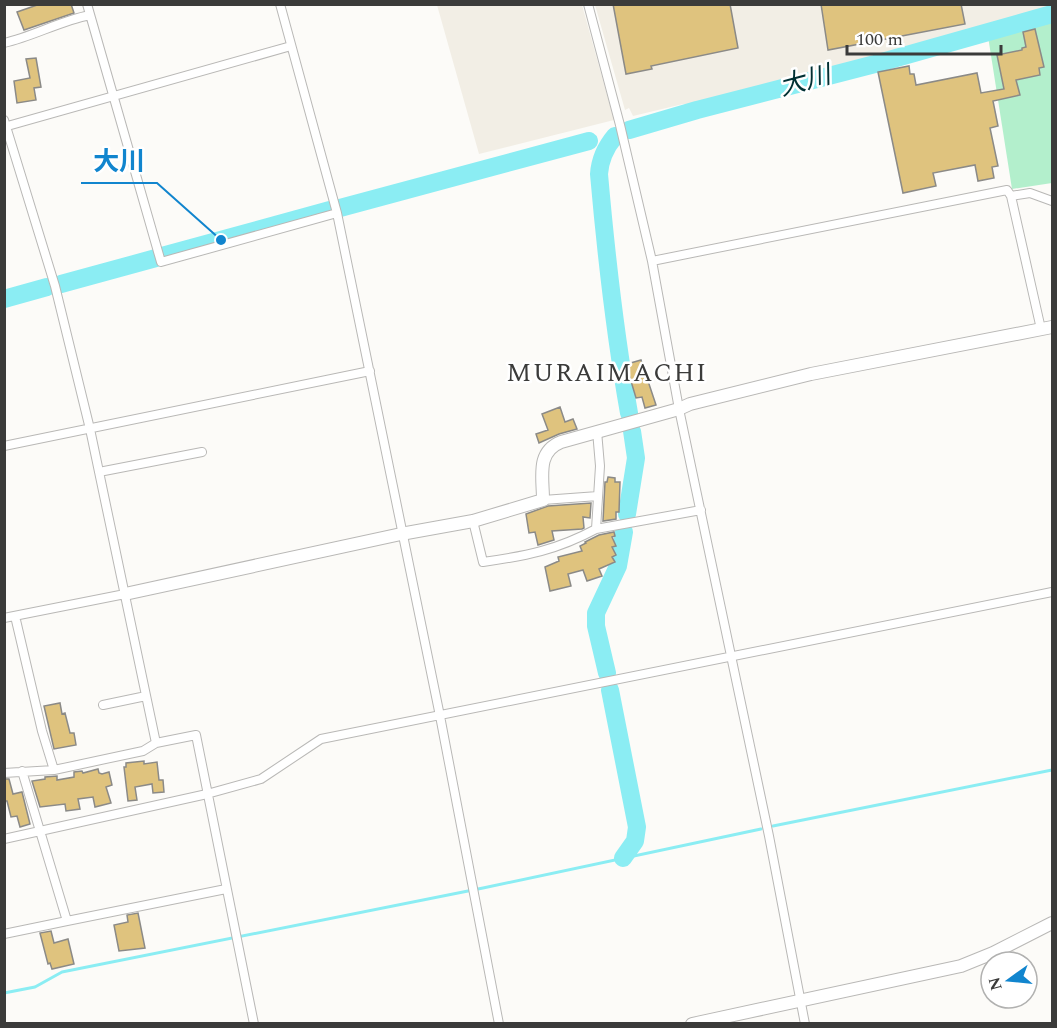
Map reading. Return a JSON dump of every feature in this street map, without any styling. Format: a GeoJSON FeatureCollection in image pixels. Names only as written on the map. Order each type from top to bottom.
{"type":"FeatureCollection","features":[{"type":"Feature","properties":{"kind":"street"},"geometry":{"type":"LineString","coordinates":[[87,4],[161,262],[337,213]]}},
{"type":"Feature","properties":{"kind":"street"},"geometry":{"type":"LineString","coordinates":[[280,4],[337,213],[440,716],[499,1023]]}},
{"type":"Feature","properties":{"kind":"street"},"geometry":{"type":"LineString","coordinates":[[588,4],[620,125],[652,261],[700,510],[806,1023]]}},
{"type":"Feature","properties":{"kind":"street"},"geometry":{"type":"LineString","coordinates":[[4,43],[26,38],[70,19],[90,15]]}},
{"type":"Feature","properties":{"kind":"street"},"geometry":{"type":"LineString","coordinates":[[156,742],[90,429],[55,286],[5,124],[113,97],[291,45]]}},
{"type":"Feature","properties":{"kind":"street"},"geometry":{"type":"LineString","coordinates":[[543,500],[543,466],[546,453],[552,446],[561,442],[680,409],[690,404],[811,374],[1047,328],[1011,196],[1007,190],[652,261]]}},
{"type":"Feature","properties":{"kind":"street"},"geometry":{"type":"LineString","coordinates":[[1011,196],[1030,193],[1053,201]]}},
{"type":"Feature","properties":{"kind":"street"},"geometry":{"type":"LineString","coordinates":[[4,446],[370,371]]}},
{"type":"Feature","properties":{"kind":"street"},"geometry":{"type":"LineString","coordinates":[[596,530],[600,466],[597,431]]}},
{"type":"Feature","properties":{"kind":"street"},"geometry":{"type":"LineString","coordinates":[[99,472],[202,452]]}},
{"type":"Feature","properties":{"kind":"street"},"geometry":{"type":"LineString","coordinates":[[4,618],[401,534],[473,521],[543,500],[598,496]]}},
{"type":"Feature","properties":{"kind":"street"},"geometry":{"type":"LineString","coordinates":[[473,521],[483,562],[536,554],[571,543],[596,530],[700,510]]}},
{"type":"Feature","properties":{"kind":"street"},"geometry":{"type":"LineString","coordinates":[[4,839],[207,794],[261,779],[321,739],[1053,592]]}},
{"type":"Feature","properties":{"kind":"street"},"geometry":{"type":"LineString","coordinates":[[15,616],[42,731],[54,770]]}},
{"type":"Feature","properties":{"kind":"street"},"geometry":{"type":"LineString","coordinates":[[103,705],[146,696]]}},
{"type":"Feature","properties":{"kind":"street"},"geometry":{"type":"LineString","coordinates":[[4,773],[54,770],[143,751],[156,742],[196,735],[254,1023]]}},
{"type":"Feature","properties":{"kind":"street"},"geometry":{"type":"LineString","coordinates":[[22,771],[42,831],[67,921]]}},
{"type":"Feature","properties":{"kind":"street"},"geometry":{"type":"LineString","coordinates":[[4,934],[226,888]]}},
{"type":"Feature","properties":{"kind":"street"},"geometry":{"type":"LineString","coordinates":[[692,1023],[961,966],[1053,923]]}},
{"type":"Feature","properties":{"kind":"shaded area"},"geometry":{"type":"Polygon","coordinates":[[[1052,4],[1052,11],[701,106],[683,104],[633,116],[629,108],[625,110],[595,5],[1052,4]]]}},
{"type":"Feature","properties":{"kind":"shaded area"},"geometry":{"type":"Polygon","coordinates":[[[437,5],[582,5],[614,120],[479,154],[437,5]]]}},
{"type":"Feature","properties":{"kind":"green space"},"geometry":{"type":"Polygon","coordinates":[[[1052,14],[1052,183],[1012,189],[987,30],[1052,14]]]}},
{"type":"Feature","properties":{"kind":"building"},"geometry":{"type":"Polygon","coordinates":[[[40,4],[71,4],[74,13],[24,30],[17,12],[40,4]]]}},
{"type":"Feature","properties":{"kind":"building"},"geometry":{"type":"Polygon","coordinates":[[[613,4],[730,4],[738,48],[651,66],[652,69],[626,74],[613,4]]]}},
{"type":"Feature","properties":{"kind":"building"},"geometry":{"type":"Polygon","coordinates":[[[821,4],[961,4],[965,24],[828,50],[821,4]]]}},
{"type":"Feature","properties":{"kind":"building"},"geometry":{"type":"Polygon","coordinates":[[[1035,29],[1044,67],[1039,68],[1040,75],[1016,80],[1020,95],[993,101],[998,126],[990,128],[998,166],[992,167],[994,178],[978,181],[975,165],[933,173],[936,186],[903,193],[878,72],[909,66],[910,74],[914,74],[916,85],[977,73],[981,93],[1004,89],[997,55],[1022,50],[1026,47],[1023,32],[1035,29]]]}},
{"type":"Feature","properties":{"kind":"building"},"geometry":{"type":"Polygon","coordinates":[[[36,58],[41,87],[34,88],[36,100],[17,103],[14,81],[30,78],[26,59],[36,58]]]}},
{"type":"Feature","properties":{"kind":"building"},"geometry":{"type":"Polygon","coordinates":[[[641,360],[656,405],[645,408],[642,397],[636,398],[627,364],[641,360]]]}},
{"type":"Feature","properties":{"kind":"building"},"geometry":{"type":"Polygon","coordinates":[[[560,407],[565,422],[573,419],[577,429],[539,443],[536,434],[548,430],[542,414],[560,407]]]}},
{"type":"Feature","properties":{"kind":"building"},"geometry":{"type":"Polygon","coordinates":[[[608,477],[615,478],[615,482],[620,482],[619,512],[616,512],[616,519],[603,521],[605,482],[608,477]]]}},
{"type":"Feature","properties":{"kind":"building"},"geometry":{"type":"Polygon","coordinates":[[[591,503],[590,518],[583,517],[584,528],[582,529],[552,531],[554,540],[538,545],[535,532],[529,533],[526,514],[548,506],[591,503]]]}},
{"type":"Feature","properties":{"kind":"building"},"geometry":{"type":"Polygon","coordinates":[[[614,532],[615,536],[612,537],[616,546],[612,547],[616,555],[612,557],[615,562],[599,569],[602,576],[587,581],[583,570],[568,574],[571,586],[550,591],[545,567],[559,561],[558,557],[582,551],[580,546],[585,542],[599,535],[614,532]]]}},
{"type":"Feature","properties":{"kind":"building"},"geometry":{"type":"Polygon","coordinates":[[[60,703],[70,733],[74,733],[76,745],[54,749],[44,706],[60,703]]]}},
{"type":"Feature","properties":{"kind":"building"},"geometry":{"type":"Polygon","coordinates":[[[144,761],[144,764],[157,762],[159,780],[163,780],[164,792],[153,793],[152,784],[135,787],[137,800],[128,801],[124,767],[126,763],[144,761]]]}},
{"type":"Feature","properties":{"kind":"building"},"geometry":{"type":"Polygon","coordinates":[[[98,769],[102,774],[109,772],[112,785],[106,787],[111,803],[95,807],[93,797],[78,799],[80,809],[66,811],[65,804],[40,807],[32,781],[45,779],[45,777],[57,776],[57,780],[74,777],[74,772],[82,771],[83,773],[98,769]]]}},
{"type":"Feature","properties":{"kind":"building"},"geometry":{"type":"Polygon","coordinates":[[[4,779],[9,779],[13,794],[22,792],[30,824],[20,827],[17,816],[11,817],[7,801],[4,801],[4,779]]]}},
{"type":"Feature","properties":{"kind":"building"},"geometry":{"type":"Polygon","coordinates":[[[138,913],[145,948],[119,951],[114,925],[128,922],[127,915],[138,913]]]}},
{"type":"Feature","properties":{"kind":"building"},"geometry":{"type":"Polygon","coordinates":[[[51,931],[54,943],[68,939],[74,964],[52,969],[50,963],[48,964],[40,933],[51,931]]]}},
{"type":"Feature","properties":{"kind":"waterway","name":"大川"},"geometry":{"type":"LineString","coordinates":[[629,130],[1052,14]]}},
{"type":"Feature","properties":{"kind":"waterway"},"geometry":{"type":"LineString","coordinates":[[615,136],[604,154],[599,174],[611,294],[629,413]]}},
{"type":"Feature","properties":{"kind":"waterway"},"geometry":{"type":"LineString","coordinates":[[340,208],[589,141]]}},
{"type":"Feature","properties":{"kind":"waterway","name":"大川"},"geometry":{"type":"LineString","coordinates":[[162,256],[330,210]]}},
{"type":"Feature","properties":{"kind":"waterway","name":"大川"},"geometry":{"type":"LineString","coordinates":[[61,284],[156,258]]}},
{"type":"Feature","properties":{"kind":"waterway","name":"大川"},"geometry":{"type":"LineString","coordinates":[[4,299],[47,287]]}},
{"type":"Feature","properties":{"kind":"waterway"},"geometry":{"type":"LineString","coordinates":[[627,514],[636,458],[632,431]]}},
{"type":"Feature","properties":{"kind":"waterway"},"geometry":{"type":"LineString","coordinates":[[607,673],[596,626],[596,613],[618,566],[624,532]]}},
{"type":"Feature","properties":{"kind":"waterway"},"geometry":{"type":"LineString","coordinates":[[610,690],[637,827],[635,841],[623,858]]}},
{"type":"Feature","properties":{"kind":"waterway"},"geometry":{"type":"LineString","coordinates":[[773,826],[1052,770]]}},
{"type":"Feature","properties":{"kind":"waterway"},"geometry":{"type":"LineString","coordinates":[[4,993],[35,987],[62,972],[483,888],[761,829]]}},
{"type":"Feature","properties":{"kind":"place","name":"大川"},"geometry":{"type":"Point","coordinates":[221,240]}},
{"type":"Feature","properties":{"kind":"district","name":"MURAIMACHI"},"geometry":{"type":"Point","coordinates":[607,373]}}]}
